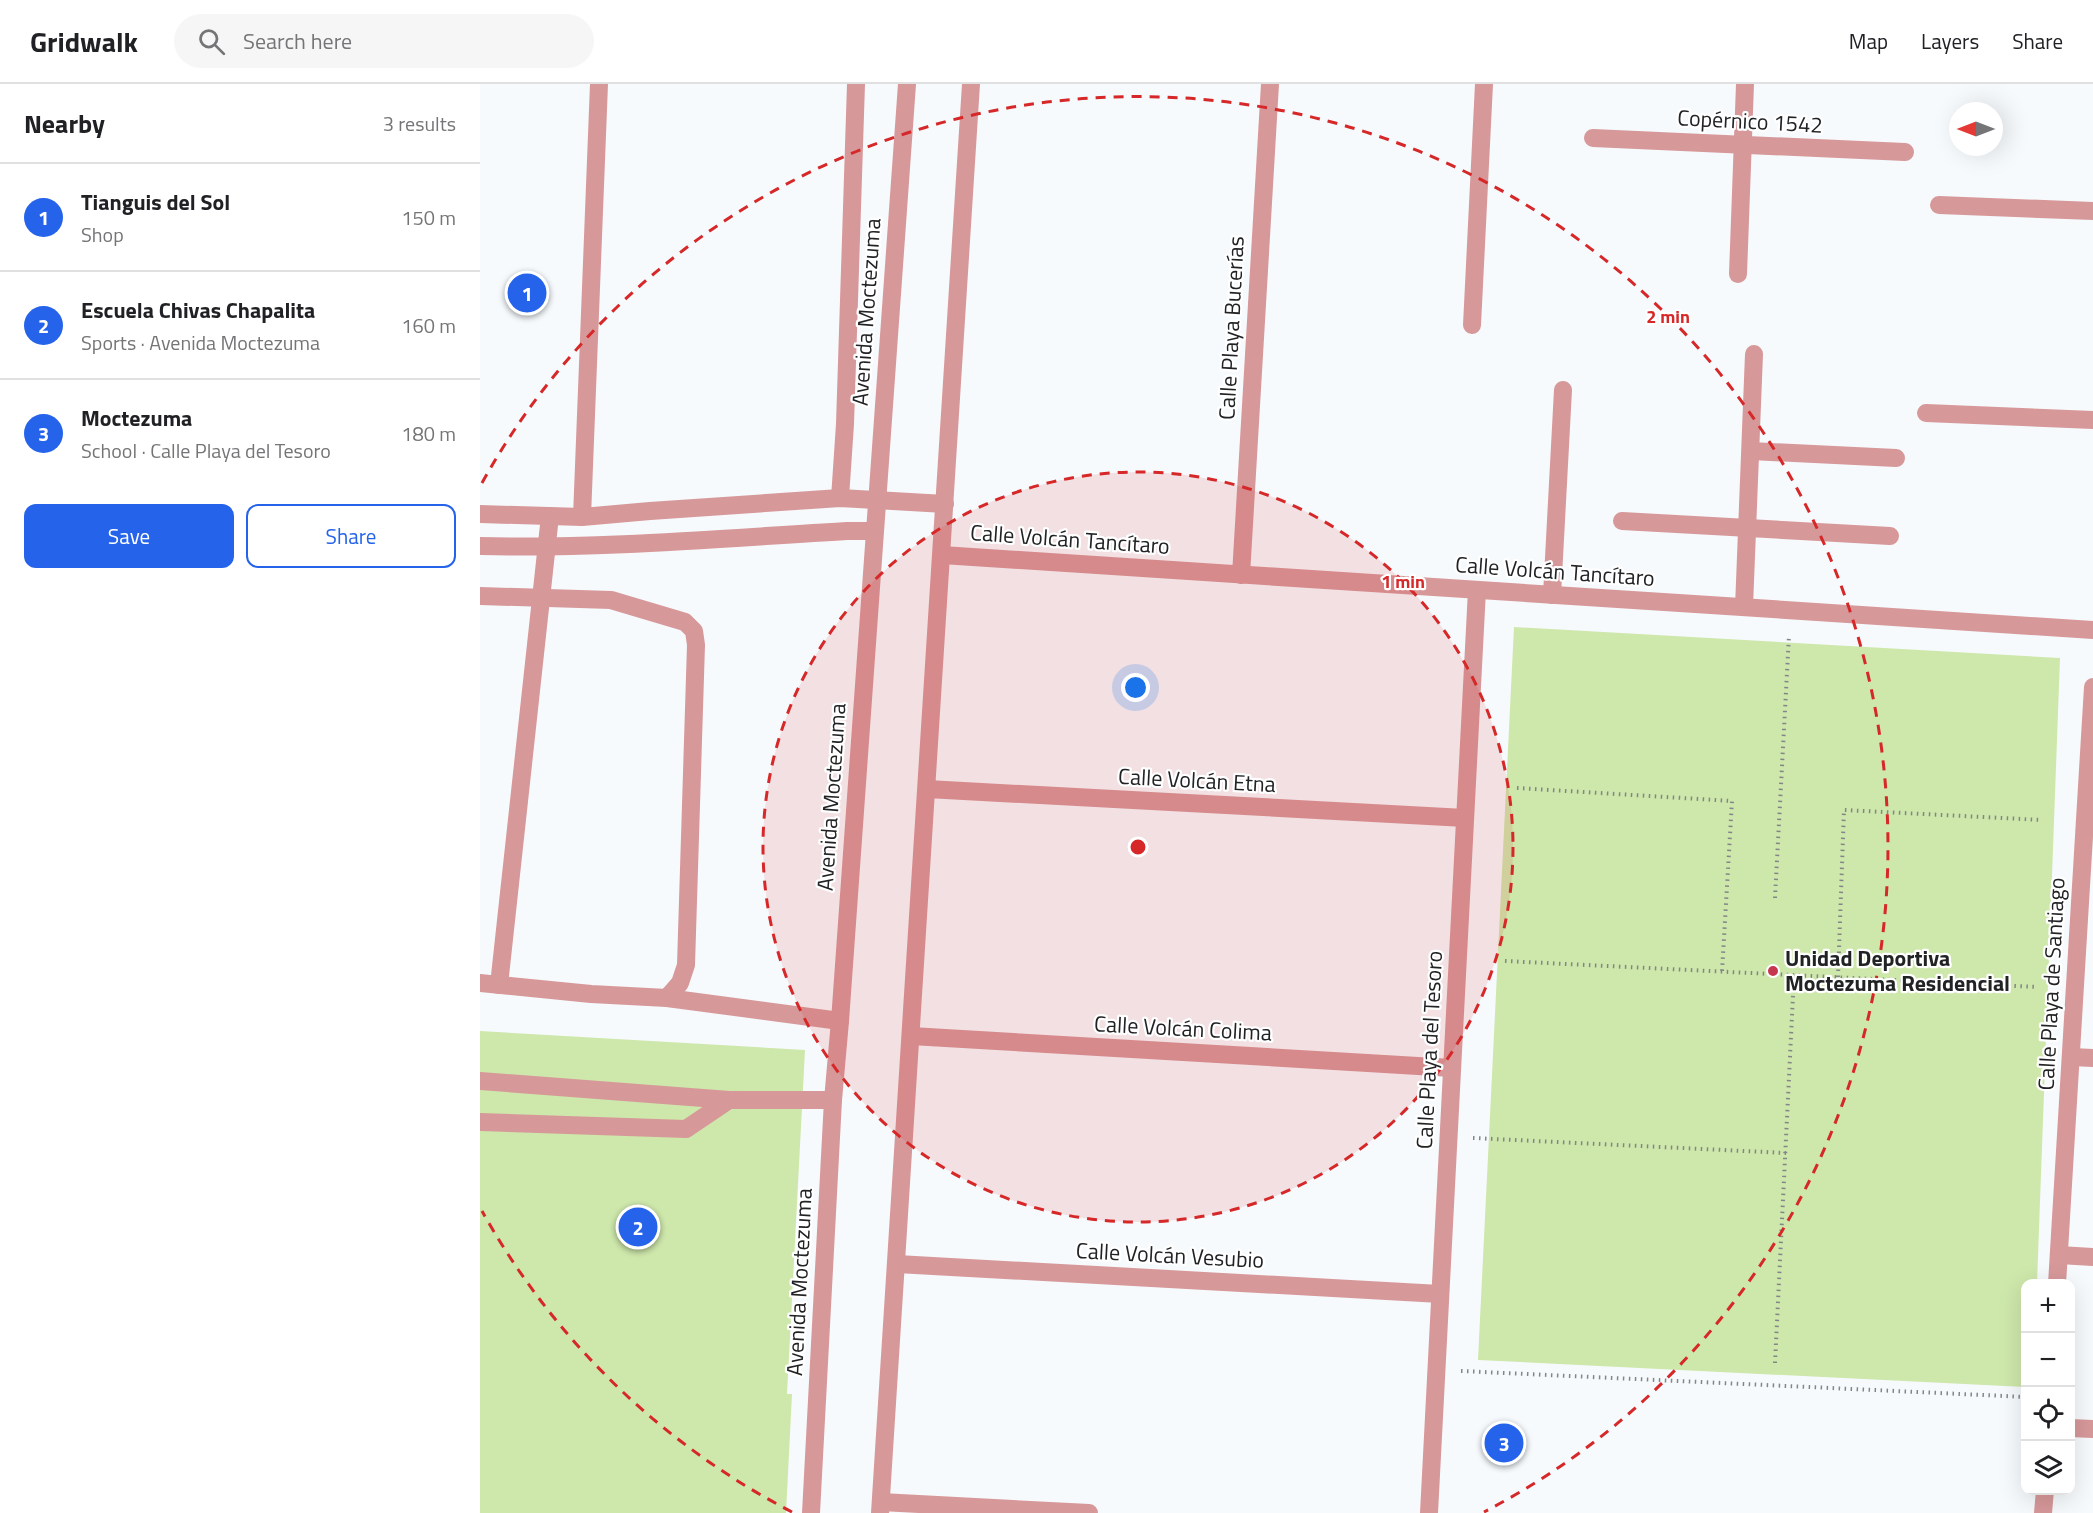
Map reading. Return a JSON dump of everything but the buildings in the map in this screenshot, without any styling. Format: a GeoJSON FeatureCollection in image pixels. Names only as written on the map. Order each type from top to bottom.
{"type":"FeatureCollection","features":[{"type":"Feature","properties":{"kind":"street"},"geometry":{"type":"LineString","coordinates":[[582,518],[599,84]]}},
{"type":"Feature","properties":{"kind":"street"},"geometry":{"type":"LineString","coordinates":[[840,498],[846,414],[856,84]]}},
{"type":"Feature","properties":{"kind":"street","name":"Avenida Moctezuma"},"geometry":{"type":"LineString","coordinates":[[811,1513],[833,1100],[907,84]]}},
{"type":"Feature","properties":{"kind":"street"},"geometry":{"type":"LineString","coordinates":[[971,84],[881,1507],[1089,1513]]}},
{"type":"Feature","properties":{"kind":"street","name":"Calle Playa Bucerías"},"geometry":{"type":"LineString","coordinates":[[1240,575],[1270,84]]}},
{"type":"Feature","properties":{"kind":"street"},"geometry":{"type":"LineString","coordinates":[[1472,325],[1484,84]]}},
{"type":"Feature","properties":{"kind":"street"},"geometry":{"type":"LineString","coordinates":[[1738,274],[1745,84]]}},
{"type":"Feature","properties":{"kind":"street","name":"Copérnico 1542"},"geometry":{"type":"LineString","coordinates":[[1593,138],[1905,152]]}},
{"type":"Feature","properties":{"kind":"street"},"geometry":{"type":"LineString","coordinates":[[1939,205],[2093,211]]}},
{"type":"Feature","properties":{"kind":"street"},"geometry":{"type":"LineString","coordinates":[[1744,607],[1754,354]]}},
{"type":"Feature","properties":{"kind":"street"},"geometry":{"type":"LineString","coordinates":[[1552,595],[1563,390]]}},
{"type":"Feature","properties":{"kind":"street"},"geometry":{"type":"LineString","coordinates":[[1926,413],[2093,420]]}},
{"type":"Feature","properties":{"kind":"street"},"geometry":{"type":"LineString","coordinates":[[1751,451],[1896,458]]}},
{"type":"Feature","properties":{"kind":"street"},"geometry":{"type":"LineString","coordinates":[[480,514],[582,518],[840,498],[945,504]]}},
{"type":"Feature","properties":{"kind":"street"},"geometry":{"type":"LineString","coordinates":[[499,985],[550,516]]}},
{"type":"Feature","properties":{"kind":"street"},"geometry":{"type":"LineString","coordinates":[[1622,521],[1890,536]]}},
{"type":"Feature","properties":{"kind":"street"},"geometry":{"type":"LineString","coordinates":[[480,546],[548,548],[874,531]]}},
{"type":"Feature","properties":{"kind":"street","name":"Calle Volcán Tancítaro"},"geometry":{"type":"LineString","coordinates":[[942,555],[2093,630]]}},
{"type":"Feature","properties":{"kind":"street","name":"Calle Playa del Tesoro"},"geometry":{"type":"LineString","coordinates":[[1429,1513],[1476,590]]}},
{"type":"Feature","properties":{"kind":"street"},"geometry":{"type":"LineString","coordinates":[[480,596],[611,600],[685,622],[694,631],[696,645],[686,965],[680,983],[667,998]]}},
{"type":"Feature","properties":{"kind":"street","name":"Calle Playa de Santiago"},"geometry":{"type":"LineString","coordinates":[[2057,1279],[2071,1057],[2089,835],[2093,687]]}},
{"type":"Feature","properties":{"kind":"street","name":"Calle Volcán Etna"},"geometry":{"type":"LineString","coordinates":[[927,789],[1465,818]]}},
{"type":"Feature","properties":{"kind":"street"},"geometry":{"type":"LineString","coordinates":[[480,983],[591,994],[667,998],[840,1021]]}},
{"type":"Feature","properties":{"kind":"street","name":"Calle Volcán Colima"},"geometry":{"type":"LineString","coordinates":[[911,1036],[1452,1068]]}},
{"type":"Feature","properties":{"kind":"street"},"geometry":{"type":"LineString","coordinates":[[2071,1057],[2093,1058]]}},
{"type":"Feature","properties":{"kind":"street"},"geometry":{"type":"LineString","coordinates":[[480,1081],[729,1100],[833,1100]]}},
{"type":"Feature","properties":{"kind":"street"},"geometry":{"type":"LineString","coordinates":[[480,1122],[686,1129],[729,1100]]}},
{"type":"Feature","properties":{"kind":"street"},"geometry":{"type":"LineString","coordinates":[[2059,1255],[2093,1257]]}},
{"type":"Feature","properties":{"kind":"street","name":"Calle Volcán Vesubio"},"geometry":{"type":"LineString","coordinates":[[897,1264],[1440,1294]]}},
{"type":"Feature","properties":{"kind":"street"},"geometry":{"type":"LineString","coordinates":[[2075,1428],[2093,1429]]}},
{"type":"Feature","properties":{"kind":"street"},"geometry":{"type":"LineString","coordinates":[[2043,1513],[2045,1495]]}},
{"type":"Feature","properties":{"kind":"path"},"geometry":{"type":"LineString","coordinates":[[1775,898],[1791,610]]}},
{"type":"Feature","properties":{"kind":"path"},"geometry":{"type":"LineString","coordinates":[[1518,788],[1732,801],[1722,972]]}},
{"type":"Feature","properties":{"kind":"path"},"geometry":{"type":"LineString","coordinates":[[1838,977],[1844,810],[2042,820]]}},
{"type":"Feature","properties":{"kind":"path"},"geometry":{"type":"LineString","coordinates":[[1504,961],[2037,987]]}},
{"type":"Feature","properties":{"kind":"path"},"geometry":{"type":"LineString","coordinates":[[1775,1363],[1794,975]]}},
{"type":"Feature","properties":{"kind":"path"},"geometry":{"type":"LineString","coordinates":[[1448,1137],[1786,1153]]}},
{"type":"Feature","properties":{"kind":"path"},"geometry":{"type":"LineString","coordinates":[[1436,1369],[2021,1396]]}},
{"type":"Feature","properties":{"kind":"green space","name":"Unidad Deportiva Moctezuma Residencial"},"geometry":{"type":"Polygon","coordinates":[[[1514,627],[2060,658],[2037,1279],[2021,1279],[2021,1387],[1478,1360],[1514,627]]]}},
{"type":"Feature","properties":{"kind":"green space"},"geometry":{"type":"Polygon","coordinates":[[[480,1031],[805,1050],[787,1394],[792,1394],[786,1513],[480,1513],[480,1031]]]}},
{"type":"Feature","properties":{"kind":"place","name":"Tianguis del Sol"},"geometry":{"type":"Point","coordinates":[527,293]}},
{"type":"Feature","properties":{"kind":"place","name":"Unidad Deportiva Moctezuma Residencial"},"geometry":{"type":"Point","coordinates":[1773,971]}},
{"type":"Feature","properties":{"kind":"place","name":"Escuela Chivas Chapalita"},"geometry":{"type":"Point","coordinates":[638,1227]}},
{"type":"Feature","properties":{"kind":"place","name":"Moctezuma"},"geometry":{"type":"Point","coordinates":[1504,1443]}}]}
